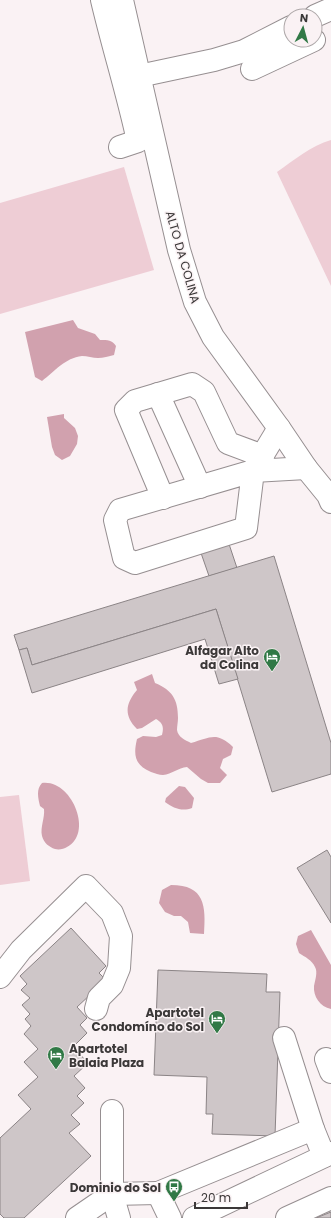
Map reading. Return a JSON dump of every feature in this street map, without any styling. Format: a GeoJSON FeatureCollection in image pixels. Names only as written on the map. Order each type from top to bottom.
{"type":"FeatureCollection","features":[{"type":"Feature","properties":{"kind":"street"},"geometry":{"type":"LineString","coordinates":[[102,0],[138,141],[120,147]]}},
{"type":"Feature","properties":{"kind":"street","name":"ALTO DA COLINA"},"geometry":{"type":"LineString","coordinates":[[122,0],[179,250],[195,302],[213,337],[306,468],[328,494],[331,502]]}},
{"type":"Feature","properties":{"kind":"street"},"geometry":{"type":"LineString","coordinates":[[139,76],[214,60],[244,51],[283,31]]}},
{"type":"Feature","properties":{"kind":"street"},"geometry":{"type":"LineString","coordinates":[[252,69],[298,48]]}},
{"type":"Feature","properties":{"kind":"street"},"geometry":{"type":"LineString","coordinates":[[163,498],[126,410],[135,401],[192,384],[204,392],[228,443],[258,463],[306,468]]}},
{"type":"Feature","properties":{"kind":"street"},"geometry":{"type":"LineString","coordinates":[[158,394],[200,487]]}},
{"type":"Feature","properties":{"kind":"street"},"geometry":{"type":"LineString","coordinates":[[258,463],[200,487],[120,510],[114,520],[124,558],[135,563],[246,528],[258,463],[279,428]]}},
{"type":"Feature","properties":{"kind":"street"},"geometry":{"type":"LineString","coordinates":[[0,977],[21,950],[86,886],[112,913],[121,936],[119,968],[112,985],[100,998],[96,1009]]}},
{"type":"Feature","properties":{"kind":"street"},"geometry":{"type":"LineString","coordinates":[[194,1218],[328,1154],[313,1130],[284,1038]]}},
{"type":"Feature","properties":{"kind":"street"},"geometry":{"type":"LineString","coordinates":[[112,1111],[112,1194],[119,1218]]}},
{"type":"Feature","properties":{"kind":"street"},"geometry":{"type":"LineString","coordinates":[[77,1218],[112,1194],[158,1193],[313,1130]]}},
{"type":"Feature","properties":{"kind":"street"},"geometry":{"type":"LineString","coordinates":[[158,1193],[170,1218]]}},
{"type":"Feature","properties":{"kind":"street"},"geometry":{"type":"LineString","coordinates":[[287,1218],[331,1198]]}},
{"type":"Feature","properties":{"kind":"shaded area"},"geometry":{"type":"Polygon","coordinates":[[[331,140],[331,286],[277,172],[296,158],[331,140]]]}},
{"type":"Feature","properties":{"kind":"shaded area"},"geometry":{"type":"Polygon","coordinates":[[[124,167],[154,270],[0,314],[0,203],[124,167]]]}},
{"type":"Feature","properties":{"kind":"shaded area"},"geometry":{"type":"Polygon","coordinates":[[[73,320],[78,328],[95,334],[100,340],[111,341],[116,346],[114,355],[100,358],[82,356],[76,357],[65,362],[42,381],[35,377],[25,332],[73,320]]]}},
{"type":"Feature","properties":{"kind":"shaded area"},"geometry":{"type":"Polygon","coordinates":[[[64,414],[64,418],[75,428],[78,436],[77,444],[70,456],[62,460],[55,455],[52,447],[47,417],[64,414]]]}},
{"type":"Feature","properties":{"kind":"shaded area"},"geometry":{"type":"Polygon","coordinates":[[[152,674],[155,683],[170,692],[175,700],[178,711],[177,730],[180,736],[191,743],[217,737],[233,747],[231,755],[223,759],[220,768],[227,775],[220,783],[208,783],[187,767],[162,775],[151,772],[138,763],[135,755],[137,739],[143,736],[156,737],[162,735],[163,732],[162,724],[156,719],[142,728],[137,729],[128,714],[128,704],[137,690],[134,682],[152,674]]]}},
{"type":"Feature","properties":{"kind":"shaded area"},"geometry":{"type":"Polygon","coordinates":[[[42,783],[53,784],[62,789],[70,798],[76,809],[79,820],[79,831],[75,840],[67,847],[57,849],[51,847],[45,843],[42,836],[44,809],[40,806],[38,794],[42,783]]]}},
{"type":"Feature","properties":{"kind":"shaded area"},"geometry":{"type":"Polygon","coordinates":[[[179,786],[185,787],[194,798],[192,808],[185,810],[178,809],[165,802],[166,798],[179,786]]]}},
{"type":"Feature","properties":{"kind":"shaded area"},"geometry":{"type":"Polygon","coordinates":[[[19,795],[30,881],[0,885],[0,797],[19,795]]]}},
{"type":"Feature","properties":{"kind":"shaded area"},"geometry":{"type":"Polygon","coordinates":[[[171,885],[182,886],[197,893],[203,906],[205,924],[204,934],[190,933],[188,922],[181,916],[174,916],[165,912],[159,903],[162,890],[171,885]]]}},
{"type":"Feature","properties":{"kind":"shaded area"},"geometry":{"type":"Polygon","coordinates":[[[311,930],[331,965],[331,1009],[324,1006],[316,997],[314,986],[316,969],[310,961],[299,953],[296,944],[298,936],[311,930]]]}},
{"type":"Feature","properties":{"kind":"building"},"geometry":{"type":"Polygon","coordinates":[[[229,544],[237,568],[209,576],[201,553],[229,544]]]}},
{"type":"Feature","properties":{"kind":"building","name":"Alfagar Alto da Colina"},"geometry":{"type":"Polygon","coordinates":[[[274,556],[331,743],[331,774],[272,792],[216,609],[32,665],[27,648],[19,650],[14,635],[274,556]]]}},
{"type":"Feature","properties":{"kind":"building"},"geometry":{"type":"Polygon","coordinates":[[[216,609],[238,679],[219,684],[205,639],[32,693],[19,650],[27,648],[32,665],[216,609]]]}},
{"type":"Feature","properties":{"kind":"building"},"geometry":{"type":"Polygon","coordinates":[[[327,850],[331,857],[331,923],[297,868],[327,850]]]}},
{"type":"Feature","properties":{"kind":"building","name":"Apartotel Balaia Plaza"},"geometry":{"type":"Polygon","coordinates":[[[71,928],[106,966],[99,973],[106,980],[77,1007],[87,1018],[80,1025],[87,1033],[73,1047],[88,1063],[74,1076],[85,1088],[77,1096],[84,1103],[71,1115],[80,1124],[69,1133],[91,1156],[24,1218],[4,1218],[0,1214],[0,1138],[31,1109],[18,1095],[38,1077],[24,1062],[38,1049],[24,1034],[31,1026],[25,1019],[30,1014],[22,1005],[30,998],[21,990],[27,984],[20,976],[71,928]]]}},
{"type":"Feature","properties":{"kind":"building","name":"Apartotel Condomíno do Sol"},"geometry":{"type":"Polygon","coordinates":[[[158,970],[267,974],[266,992],[280,992],[275,1136],[212,1134],[213,1114],[206,1114],[207,1077],[154,1075],[158,970]]]}},
{"type":"Feature","properties":{"kind":"building"},"geometry":{"type":"Polygon","coordinates":[[[331,1212],[331,1218],[316,1218],[331,1212]]]}},
{"type":"Feature","properties":{"kind":"place","name":"Alfagar Alto da Colina"},"geometry":{"type":"Point","coordinates":[272,672]}},
{"type":"Feature","properties":{"kind":"place","name":"Apartotel Condomíno do Sol"},"geometry":{"type":"Point","coordinates":[217,1034]}},
{"type":"Feature","properties":{"kind":"place","name":"Apartotel Balaia Plaza"},"geometry":{"type":"Point","coordinates":[56,1070]}},
{"type":"Feature","properties":{"kind":"place","name":"Dominio do Sol"},"geometry":{"type":"Point","coordinates":[174,1202]}}]}
